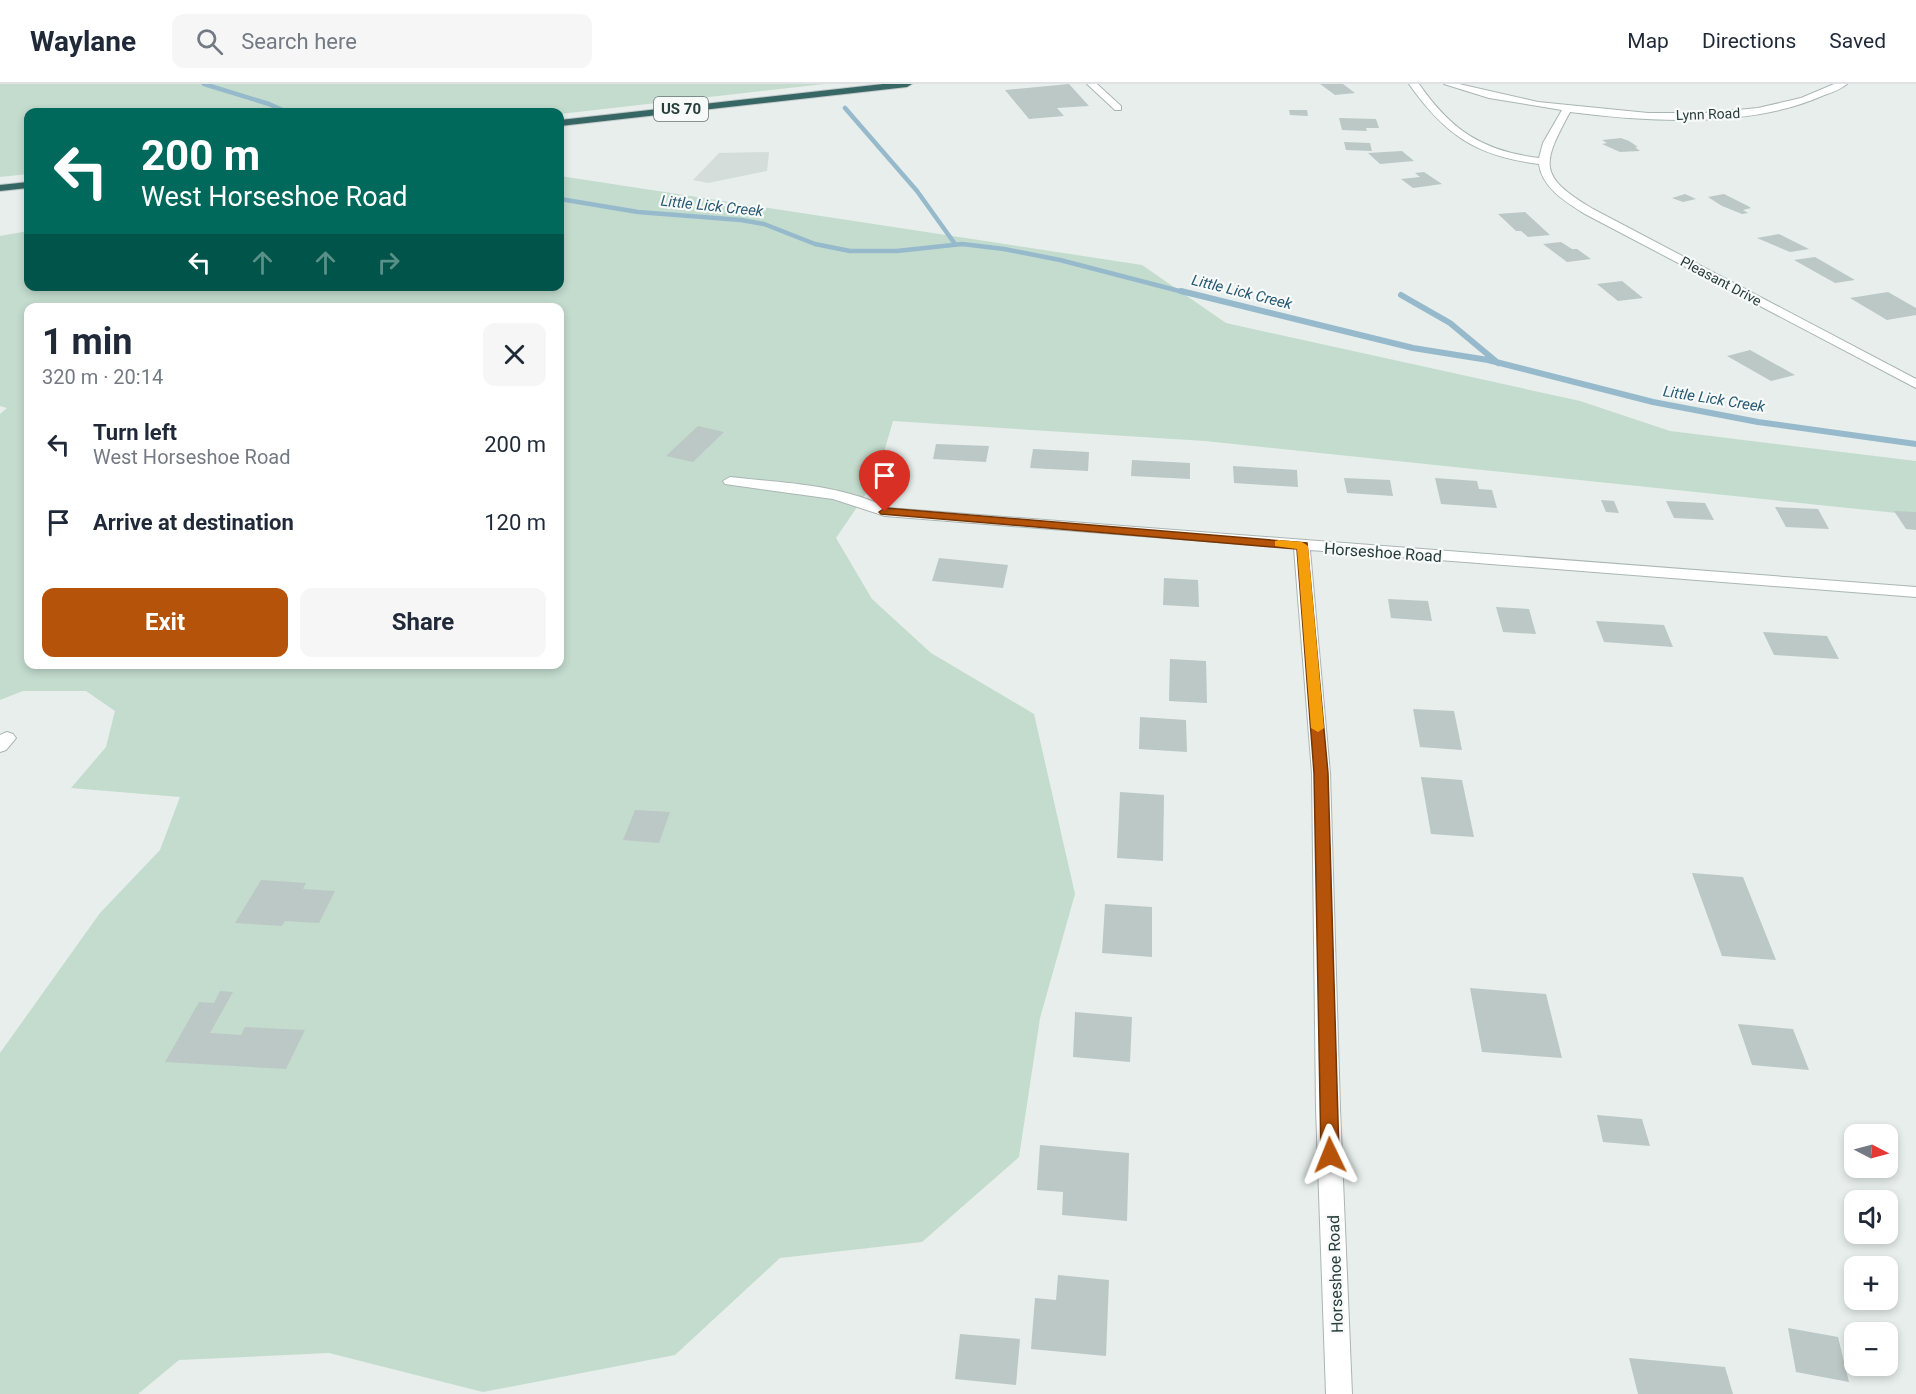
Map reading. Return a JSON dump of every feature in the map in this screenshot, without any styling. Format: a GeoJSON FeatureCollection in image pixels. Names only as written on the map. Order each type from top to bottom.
{"type":"FeatureCollection","features":[{"type":"Feature","properties":{"kind":"highway","name":"US 70"},"geometry":{"type":"LineString","coordinates":[[564,123],[907,84]]}},
{"type":"Feature","properties":{"kind":"highway"},"geometry":{"type":"LineString","coordinates":[[0,188],[24,185]]}},
{"type":"Feature","properties":{"kind":"street"},"geometry":{"type":"LineString","coordinates":[[1092,84],[1118,108]]}},
{"type":"Feature","properties":{"kind":"street"},"geometry":{"type":"LineString","coordinates":[[1414,84],[1437,114],[1474,145],[1503,156],[1543,162],[1546,149],[1568,107]]}},
{"type":"Feature","properties":{"kind":"street"},"geometry":{"type":"LineString","coordinates":[[1449,84],[1525,104],[1568,107]]}},
{"type":"Feature","properties":{"kind":"street"},"geometry":{"type":"LineString","coordinates":[[1476,84],[1568,107]]}},
{"type":"Feature","properties":{"kind":"street","name":"Lynn Road"},"geometry":{"type":"LineString","coordinates":[[1568,107],[1654,115],[1748,112],[1806,101],[1842,84]]}},
{"type":"Feature","properties":{"kind":"street","name":"Pleasant Drive"},"geometry":{"type":"LineString","coordinates":[[1543,162],[1552,183],[1578,205],[1916,384]]}},
{"type":"Feature","properties":{"kind":"street"},"geometry":{"type":"LineString","coordinates":[[730,481],[797,489],[872,503],[885,512],[1302,546]]}},
{"type":"Feature","properties":{"kind":"street","name":"Horseshoe Road"},"geometry":{"type":"LineString","coordinates":[[1339,1394],[1328,1108],[1321,773],[1302,546],[1916,592]]}},
{"type":"Feature","properties":{"kind":"shaded area"},"geometry":{"type":"Polygon","coordinates":[[[769,152],[767,171],[708,183],[693,180],[719,153],[769,152]]]}},
{"type":"Feature","properties":{"kind":"green space"},"geometry":{"type":"Polygon","coordinates":[[[0,84],[824,84],[564,114],[564,108],[24,108],[24,174],[0,177],[0,84]]]}},
{"type":"Feature","properties":{"kind":"green space"},"geometry":{"type":"Polygon","coordinates":[[[564,177],[1142,265],[1226,323],[1580,401],[1670,431],[1916,461],[1916,515],[1205,441],[893,421],[876,479],[836,538],[872,599],[931,653],[1034,714],[1075,894],[1040,1018],[1019,1157],[922,1242],[780,1258],[675,1355],[483,1392],[329,1353],[179,1360],[138,1394],[0,1394],[0,1053],[100,913],[160,850],[180,797],[71,788],[106,747],[115,711],[86,691],[23,691],[0,700],[0,414],[7,408],[0,406],[0,236],[24,232],[24,291],[564,291],[564,177]]]}},
{"type":"Feature","properties":{"kind":"building"},"geometry":{"type":"Polygon","coordinates":[[[1069,84],[1089,106],[1057,108],[1064,116],[1029,119],[1005,90],[1069,84]]]}},
{"type":"Feature","properties":{"kind":"building"},"geometry":{"type":"Polygon","coordinates":[[[1320,84],[1343,84],[1355,93],[1335,95],[1320,84]]]}},
{"type":"Feature","properties":{"kind":"building"},"geometry":{"type":"Polygon","coordinates":[[[1289,110],[1307,110],[1308,116],[1290,115],[1289,110]]]}},
{"type":"Feature","properties":{"kind":"building"},"geometry":{"type":"Polygon","coordinates":[[[1339,118],[1376,119],[1379,128],[1366,128],[1367,131],[1342,130],[1339,118]]]}},
{"type":"Feature","properties":{"kind":"building"},"geometry":{"type":"Polygon","coordinates":[[[1621,138],[1638,147],[1635,147],[1640,151],[1620,152],[1602,144],[1607,143],[1602,140],[1621,138]]]}},
{"type":"Feature","properties":{"kind":"building"},"geometry":{"type":"Polygon","coordinates":[[[1344,142],[1370,143],[1372,151],[1346,150],[1344,142]]]}},
{"type":"Feature","properties":{"kind":"building"},"geometry":{"type":"Polygon","coordinates":[[[1402,151],[1414,161],[1380,164],[1368,153],[1402,151]]]}},
{"type":"Feature","properties":{"kind":"building"},"geometry":{"type":"Polygon","coordinates":[[[1424,172],[1442,184],[1413,188],[1401,179],[1420,177],[1415,173],[1424,172]]]}},
{"type":"Feature","properties":{"kind":"building"},"geometry":{"type":"Polygon","coordinates":[[[1685,194],[1696,199],[1683,202],[1672,198],[1685,194]]]}},
{"type":"Feature","properties":{"kind":"building"},"geometry":{"type":"Polygon","coordinates":[[[1724,194],[1751,208],[1743,210],[1748,213],[1742,214],[1722,206],[1708,197],[1724,194]]]}},
{"type":"Feature","properties":{"kind":"building"},"geometry":{"type":"Polygon","coordinates":[[[1525,212],[1550,235],[1528,237],[1521,231],[1516,231],[1498,214],[1525,212]]]}},
{"type":"Feature","properties":{"kind":"building"},"geometry":{"type":"Polygon","coordinates":[[[1779,234],[1809,249],[1790,252],[1757,238],[1779,234]]]}},
{"type":"Feature","properties":{"kind":"building"},"geometry":{"type":"Polygon","coordinates":[[[1561,242],[1591,259],[1567,262],[1543,244],[1561,242]]]}},
{"type":"Feature","properties":{"kind":"building"},"geometry":{"type":"Polygon","coordinates":[[[1815,257],[1855,280],[1835,283],[1794,260],[1815,257]]]}},
{"type":"Feature","properties":{"kind":"building"},"geometry":{"type":"Polygon","coordinates":[[[1622,281],[1643,298],[1618,301],[1597,284],[1622,281]]]}},
{"type":"Feature","properties":{"kind":"building"},"geometry":{"type":"Polygon","coordinates":[[[1888,292],[1916,308],[1916,315],[1887,320],[1850,298],[1888,292]]]}},
{"type":"Feature","properties":{"kind":"building"},"geometry":{"type":"Polygon","coordinates":[[[1750,350],[1795,375],[1771,381],[1727,356],[1750,350]]]}},
{"type":"Feature","properties":{"kind":"building"},"geometry":{"type":"Polygon","coordinates":[[[698,426],[724,432],[693,462],[666,456],[698,426]]]}},
{"type":"Feature","properties":{"kind":"building"},"geometry":{"type":"Polygon","coordinates":[[[936,444],[989,446],[986,462],[933,459],[936,444]]]}},
{"type":"Feature","properties":{"kind":"building"},"geometry":{"type":"Polygon","coordinates":[[[1033,449],[1089,452],[1088,471],[1030,468],[1033,449]]]}},
{"type":"Feature","properties":{"kind":"building"},"geometry":{"type":"Polygon","coordinates":[[[1132,460],[1190,463],[1190,479],[1131,476],[1132,460]]]}},
{"type":"Feature","properties":{"kind":"building"},"geometry":{"type":"Polygon","coordinates":[[[1233,466],[1297,470],[1298,487],[1234,483],[1233,466]]]}},
{"type":"Feature","properties":{"kind":"building"},"geometry":{"type":"Polygon","coordinates":[[[1344,478],[1390,480],[1393,496],[1347,493],[1344,478]]]}},
{"type":"Feature","properties":{"kind":"building"},"geometry":{"type":"Polygon","coordinates":[[[1435,478],[1477,481],[1479,489],[1492,490],[1497,508],[1441,504],[1435,478]]]}},
{"type":"Feature","properties":{"kind":"building"},"geometry":{"type":"Polygon","coordinates":[[[1601,500],[1614,501],[1619,513],[1606,512],[1601,500]]]}},
{"type":"Feature","properties":{"kind":"building"},"geometry":{"type":"Polygon","coordinates":[[[1666,501],[1705,503],[1714,520],[1674,518],[1666,501]]]}},
{"type":"Feature","properties":{"kind":"building"},"geometry":{"type":"Polygon","coordinates":[[[1775,507],[1818,509],[1829,529],[1786,527],[1775,507]]]}},
{"type":"Feature","properties":{"kind":"building"},"geometry":{"type":"Polygon","coordinates":[[[1894,511],[1916,512],[1916,530],[1906,529],[1894,511]]]}},
{"type":"Feature","properties":{"kind":"building"},"geometry":{"type":"Polygon","coordinates":[[[939,558],[1008,565],[1003,588],[932,581],[939,558]]]}},
{"type":"Feature","properties":{"kind":"building"},"geometry":{"type":"Polygon","coordinates":[[[1164,578],[1198,580],[1199,607],[1163,605],[1164,578]]]}},
{"type":"Feature","properties":{"kind":"building"},"geometry":{"type":"Polygon","coordinates":[[[1388,599],[1428,601],[1432,621],[1391,618],[1388,599]]]}},
{"type":"Feature","properties":{"kind":"building"},"geometry":{"type":"Polygon","coordinates":[[[1496,607],[1529,609],[1536,634],[1503,632],[1496,607]]]}},
{"type":"Feature","properties":{"kind":"building"},"geometry":{"type":"Polygon","coordinates":[[[1596,621],[1664,625],[1673,647],[1604,642],[1596,621]]]}},
{"type":"Feature","properties":{"kind":"building"},"geometry":{"type":"Polygon","coordinates":[[[1763,632],[1827,636],[1839,659],[1774,655],[1763,632]]]}},
{"type":"Feature","properties":{"kind":"building"},"geometry":{"type":"Polygon","coordinates":[[[1170,659],[1206,661],[1207,703],[1169,701],[1170,659]]]}},
{"type":"Feature","properties":{"kind":"building"},"geometry":{"type":"Polygon","coordinates":[[[1413,709],[1454,711],[1462,750],[1420,747],[1413,709]]]}},
{"type":"Feature","properties":{"kind":"building"},"geometry":{"type":"Polygon","coordinates":[[[1140,717],[1186,720],[1187,752],[1139,749],[1140,717]]]}},
{"type":"Feature","properties":{"kind":"building"},"geometry":{"type":"Polygon","coordinates":[[[1421,777],[1462,780],[1474,837],[1431,834],[1421,777]]]}},
{"type":"Feature","properties":{"kind":"building"},"geometry":{"type":"Polygon","coordinates":[[[1120,792],[1164,795],[1163,861],[1117,858],[1120,792]]]}},
{"type":"Feature","properties":{"kind":"building"},"geometry":{"type":"Polygon","coordinates":[[[635,810],[670,812],[659,843],[623,840],[635,810]]]}},
{"type":"Feature","properties":{"kind":"building"},"geometry":{"type":"Polygon","coordinates":[[[1692,873],[1743,877],[1776,960],[1722,956],[1692,873]]]}},
{"type":"Feature","properties":{"kind":"building"},"geometry":{"type":"Polygon","coordinates":[[[261,880],[306,883],[303,889],[335,891],[319,923],[285,921],[282,926],[235,923],[261,880]]]}},
{"type":"Feature","properties":{"kind":"building"},"geometry":{"type":"Polygon","coordinates":[[[1105,904],[1152,907],[1152,957],[1102,953],[1105,904]]]}},
{"type":"Feature","properties":{"kind":"building"},"geometry":{"type":"Polygon","coordinates":[[[1470,988],[1546,994],[1562,1058],[1482,1052],[1470,988]]]}},
{"type":"Feature","properties":{"kind":"building"},"geometry":{"type":"Polygon","coordinates":[[[220,991],[233,992],[210,1033],[241,1035],[245,1027],[305,1030],[286,1069],[165,1062],[199,1002],[214,1003],[220,991]]]}},
{"type":"Feature","properties":{"kind":"building"},"geometry":{"type":"Polygon","coordinates":[[[1075,1012],[1132,1017],[1130,1062],[1073,1057],[1075,1012]]]}},
{"type":"Feature","properties":{"kind":"building"},"geometry":{"type":"Polygon","coordinates":[[[1738,1024],[1793,1029],[1809,1070],[1752,1065],[1738,1024]]]}},
{"type":"Feature","properties":{"kind":"building"},"geometry":{"type":"Polygon","coordinates":[[[1597,1115],[1642,1119],[1650,1146],[1603,1142],[1597,1115]]]}},
{"type":"Feature","properties":{"kind":"building"},"geometry":{"type":"Polygon","coordinates":[[[1040,1145],[1129,1153],[1127,1221],[1062,1215],[1063,1192],[1037,1190],[1040,1145]]]}},
{"type":"Feature","properties":{"kind":"building"},"geometry":{"type":"Polygon","coordinates":[[[1058,1275],[1109,1280],[1106,1356],[1031,1349],[1035,1298],[1056,1300],[1058,1275]]]}},
{"type":"Feature","properties":{"kind":"building"},"geometry":{"type":"Polygon","coordinates":[[[1788,1328],[1838,1337],[1844,1362],[1844,1376],[1848,1376],[1849,1382],[1796,1372],[1788,1328]]]}},
{"type":"Feature","properties":{"kind":"building"},"geometry":{"type":"Polygon","coordinates":[[[960,1334],[1020,1339],[1016,1385],[955,1379],[960,1334]]]}},
{"type":"Feature","properties":{"kind":"building"},"geometry":{"type":"Polygon","coordinates":[[[1629,1358],[1725,1367],[1733,1394],[1638,1394],[1629,1358]]]}},
{"type":"Feature","properties":{"kind":"waterway","name":"Little Lick Creek"},"geometry":{"type":"LineString","coordinates":[[204,84],[278,108]]}},
{"type":"Feature","properties":{"kind":"waterway"},"geometry":{"type":"LineString","coordinates":[[845,108],[917,191],[955,244]]}},
{"type":"Feature","properties":{"kind":"waterway","name":"Little Lick Creek"},"geometry":{"type":"LineString","coordinates":[[564,200],[638,212],[741,220],[764,224],[815,244],[850,251],[897,251],[962,244],[1004,249],[1060,260],[1187,293]]}},
{"type":"Feature","properties":{"kind":"waterway","name":"Little Lick Creek"},"geometry":{"type":"LineString","coordinates":[[1181,291],[1413,348],[1497,362]]}},
{"type":"Feature","properties":{"kind":"waterway"},"geometry":{"type":"LineString","coordinates":[[1401,295],[1450,323],[1497,362]]}},
{"type":"Feature","properties":{"kind":"waterway","name":"Little Lick Creek"},"geometry":{"type":"LineString","coordinates":[[1497,362],[1653,402],[1758,422],[1916,444]]}},
{"type":"Feature","properties":{"kind":"slow traffic"},"geometry":{"type":"LineString","coordinates":[[1279,544],[1302,546],[1318,728]]}},
{"type":"Feature","properties":{"kind":"route"},"geometry":{"type":"LineString","coordinates":[[885,512],[1302,546],[1321,773],[1330,1155]]}}]}
